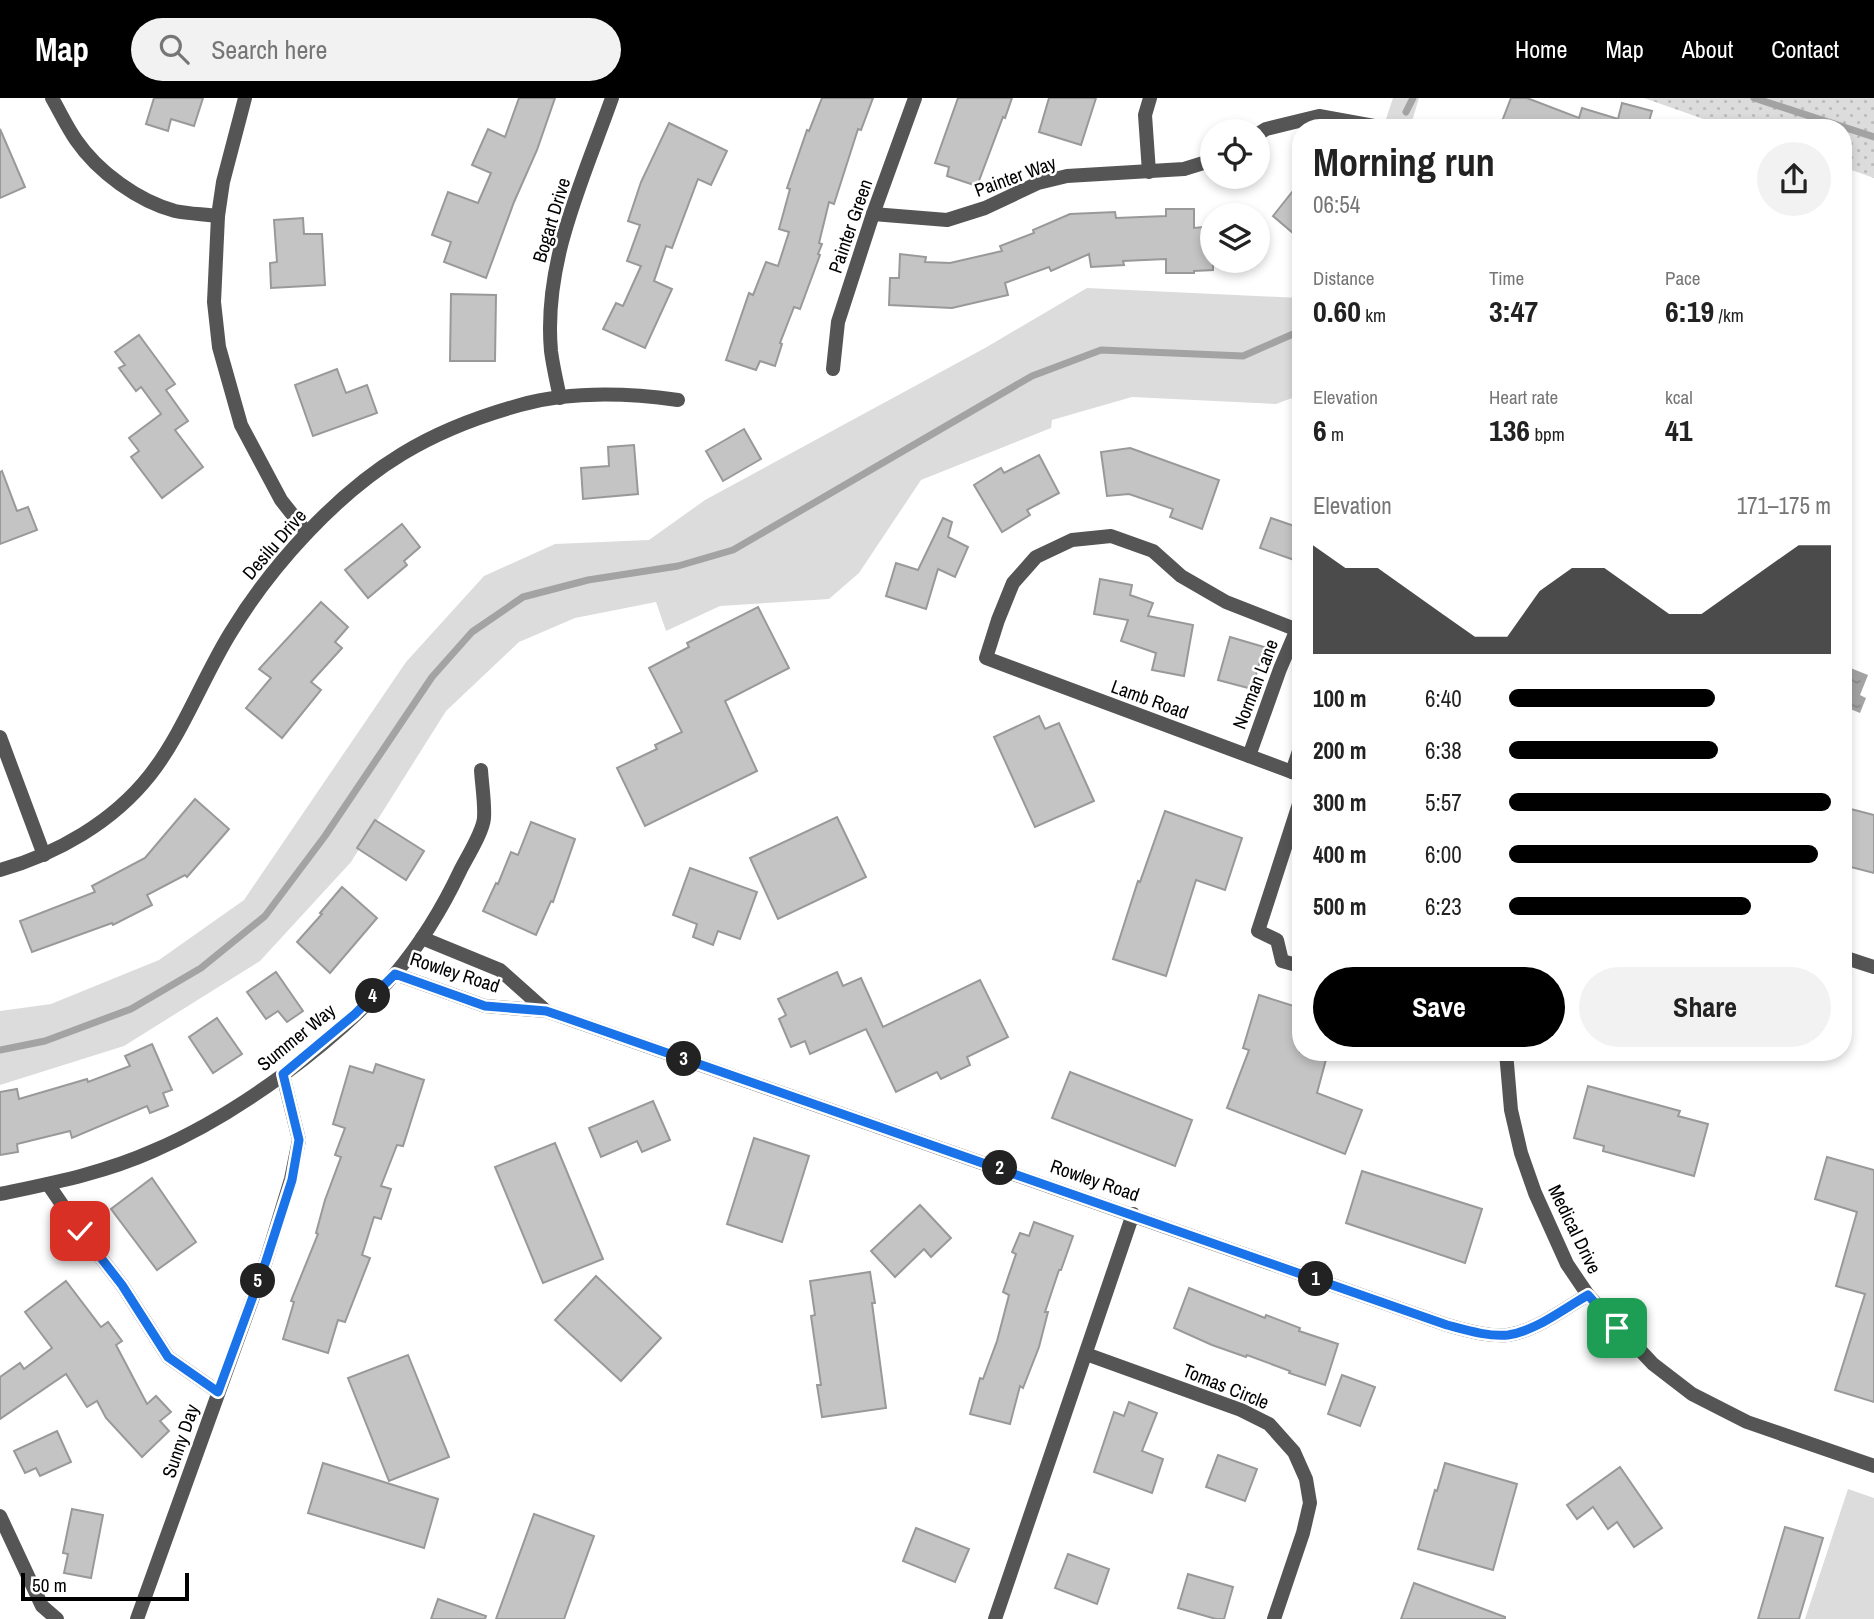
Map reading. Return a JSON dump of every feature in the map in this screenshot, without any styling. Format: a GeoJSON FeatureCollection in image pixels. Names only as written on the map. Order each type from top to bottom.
{"type":"FeatureCollection","features":[{"type":"Feature","properties":{"kind":"street"},"geometry":{"type":"LineString","coordinates":[[52,98],[78,142],[104,171],[156,205],[178,212],[218,216]]}},
{"type":"Feature","properties":{"kind":"street"},"geometry":{"type":"LineString","coordinates":[[245,98],[223,182],[218,216],[214,302],[219,346],[227,383],[241,425],[281,500],[307,533]]}},
{"type":"Feature","properties":{"kind":"street","name":"Bogart Drive"},"geometry":{"type":"LineString","coordinates":[[560,398],[551,353],[553,282],[560,246],[612,98]]}},
{"type":"Feature","properties":{"kind":"street","name":"Painter Green"},"geometry":{"type":"LineString","coordinates":[[833,369],[838,322],[915,98]]}},
{"type":"Feature","properties":{"kind":"street"},"geometry":{"type":"LineString","coordinates":[[1149,172],[1145,115],[1150,98]]}},
{"type":"Feature","properties":{"kind":"street"},"geometry":{"type":"LineString","coordinates":[[1307,119],[1319,116],[1336,119]]}},
{"type":"Feature","properties":{"kind":"street"},"geometry":{"type":"LineString","coordinates":[[1270,128],[1292,123]]}},
{"type":"Feature","properties":{"kind":"street","name":"Painter Way"},"geometry":{"type":"LineString","coordinates":[[873,214],[947,220],[985,208],[1038,183],[1067,176],[1184,169],[1200,164]]}},
{"type":"Feature","properties":{"kind":"street","name":"Desilu Drive"},"geometry":{"type":"LineString","coordinates":[[0,870],[44,855],[103,820],[128,798],[150,774],[186,716],[230,634],[258,591],[319,520],[402,454],[453,428],[521,404],[560,398],[622,395],[678,400]]}},
{"type":"Feature","properties":{"kind":"street","name":"Lamb Road"},"geometry":{"type":"LineString","coordinates":[[1292,626],[1226,602],[1181,576],[1153,551],[1111,536],[1072,540],[1036,557],[1013,583],[986,658],[1292,772]]}},
{"type":"Feature","properties":{"kind":"street","name":"Norman Lane"},"geometry":{"type":"LineString","coordinates":[[1249,756],[1280,668],[1292,643]]}},
{"type":"Feature","properties":{"kind":"street"},"geometry":{"type":"LineString","coordinates":[[0,737],[44,855]]}},
{"type":"Feature","properties":{"kind":"street","name":"Summer Way"},"geometry":{"type":"LineString","coordinates":[[0,1194],[78,1178],[152,1152],[211,1123],[283,1074],[355,1014],[395,974],[422,938],[451,889],[484,821],[481,770]]}},
{"type":"Feature","properties":{"kind":"street"},"geometry":{"type":"LineString","coordinates":[[1292,826],[1258,931],[1277,940],[1282,961],[1292,964]]}},
{"type":"Feature","properties":{"kind":"street","name":"Rowley Road"},"geometry":{"type":"LineString","coordinates":[[422,938],[500,970],[546,1011]]}},
{"type":"Feature","properties":{"kind":"street"},"geometry":{"type":"LineString","coordinates":[[1852,960],[1874,967]]}},
{"type":"Feature","properties":{"kind":"street","name":"Rowley Road"},"geometry":{"type":"LineString","coordinates":[[395,974],[485,1006],[546,1011],[1447,1325],[1474,1332],[1507,1335],[1532,1328],[1588,1295]]}},
{"type":"Feature","properties":{"kind":"street","name":"Medical Drive"},"geometry":{"type":"LineString","coordinates":[[1507,1061],[1511,1110],[1521,1153],[1535,1194],[1567,1264],[1588,1295],[1653,1364],[1692,1394],[1747,1422],[1874,1466]]}},
{"type":"Feature","properties":{"kind":"street","name":"Sunny Day"},"geometry":{"type":"LineString","coordinates":[[137,1619],[266,1261],[292,1180],[299,1140],[283,1074]]}},
{"type":"Feature","properties":{"kind":"street"},"geometry":{"type":"LineString","coordinates":[[48,1184],[122,1285],[168,1357],[218,1392]]}},
{"type":"Feature","properties":{"kind":"street"},"geometry":{"type":"LineString","coordinates":[[995,1619],[1133,1214]]}},
{"type":"Feature","properties":{"kind":"street","name":"Tomas Circle"},"geometry":{"type":"LineString","coordinates":[[1086,1354],[1241,1410],[1269,1424],[1294,1452],[1306,1479],[1310,1503],[1303,1533],[1274,1619]]}},
{"type":"Feature","properties":{"kind":"street"},"geometry":{"type":"LineString","coordinates":[[0,1516],[42,1606],[57,1619]]}},
{"type":"Feature","properties":{"kind":"shaded area"},"geometry":{"type":"Polygon","coordinates":[[[1393,98],[1419,98],[1413,119],[1386,119],[1393,98]]]}},
{"type":"Feature","properties":{"kind":"shaded area"},"geometry":{"type":"Polygon","coordinates":[[[1644,98],[1874,98],[1874,178],[1852,170],[1852,119],[1704,119],[1644,98]]]}},
{"type":"Feature","properties":{"kind":"shaded area"},"geometry":{"type":"Polygon","coordinates":[[[1087,288],[1292,298],[1292,398],[1276,404],[1132,397],[1052,420],[1051,428],[921,480],[859,573],[829,599],[720,606],[666,631],[656,602],[575,618],[519,642],[446,711],[351,862],[260,961],[124,1046],[0,1085],[0,1011],[51,1004],[159,960],[244,900],[406,662],[484,576],[555,544],[649,540],[705,500],[985,348],[1087,288]]]}},
{"type":"Feature","properties":{"kind":"shaded area"},"geometry":{"type":"Polygon","coordinates":[[[1848,1489],[1874,1498],[1874,1619],[1805,1619],[1848,1489]]]}},
{"type":"Feature","properties":{"kind":"water"},"geometry":{"type":"Polygon","coordinates":[[[1852,669],[1868,675],[1860,695],[1866,698],[1860,713],[1852,710],[1852,669]]]}},
{"type":"Feature","properties":{"kind":"building"},"geometry":{"type":"Polygon","coordinates":[[[154,98],[203,98],[194,126],[171,119],[168,131],[146,124],[154,98]]]}},
{"type":"Feature","properties":{"kind":"building"},"geometry":{"type":"Polygon","coordinates":[[[519,98],[555,98],[486,278],[444,262],[451,242],[432,235],[448,192],[478,203],[491,173],[472,165],[488,129],[505,137],[519,98]]]}},
{"type":"Feature","properties":{"kind":"building"},"geometry":{"type":"Polygon","coordinates":[[[822,98],[873,98],[861,130],[858,129],[834,204],[829,202],[819,243],[822,244],[818,254],[820,255],[800,309],[794,307],[780,343],[782,344],[775,366],[760,361],[756,370],[726,360],[749,293],[753,295],[766,262],[778,266],[789,232],[779,229],[790,189],[787,188],[807,130],[809,131],[822,98]]]}},
{"type":"Feature","properties":{"kind":"building"},"geometry":{"type":"Polygon","coordinates":[[[958,98],[1012,98],[977,186],[947,176],[949,167],[935,163],[958,98]]]}},
{"type":"Feature","properties":{"kind":"building"},"geometry":{"type":"Polygon","coordinates":[[[1049,98],[1096,98],[1081,145],[1039,132],[1049,98]]]}},
{"type":"Feature","properties":{"kind":"building"},"geometry":{"type":"Polygon","coordinates":[[[1511,98],[1527,98],[1579,118],[1582,108],[1618,119],[1503,119],[1511,98]]]}},
{"type":"Feature","properties":{"kind":"building"},"geometry":{"type":"Polygon","coordinates":[[[1622,103],[1652,111],[1650,119],[1618,119],[1622,103]]]}},
{"type":"Feature","properties":{"kind":"building"},"geometry":{"type":"Polygon","coordinates":[[[669,123],[727,151],[711,185],[698,179],[672,248],[666,246],[654,281],[672,289],[645,348],[603,329],[616,303],[623,306],[641,266],[627,261],[640,225],[628,221],[641,182],[669,123]]]}},
{"type":"Feature","properties":{"kind":"building"},"geometry":{"type":"Polygon","coordinates":[[[0,129],[25,187],[0,198],[0,129]]]}},
{"type":"Feature","properties":{"kind":"building"},"geometry":{"type":"Polygon","coordinates":[[[1292,192],[1292,232],[1273,216],[1292,192]]]}},
{"type":"Feature","properties":{"kind":"building"},"geometry":{"type":"Polygon","coordinates":[[[1166,209],[1194,209],[1194,228],[1200,227],[1200,271],[1166,273],[1166,259],[1123,261],[1124,265],[1091,267],[1089,254],[1051,271],[1049,267],[1005,283],[1008,295],[952,308],[889,305],[890,278],[899,278],[900,254],[926,257],[925,262],[950,263],[1002,251],[1000,246],[1034,233],[1033,230],[1070,214],[1115,212],[1116,218],[1166,216],[1166,209]]]}},
{"type":"Feature","properties":{"kind":"building"},"geometry":{"type":"Polygon","coordinates":[[[303,218],[304,234],[322,234],[325,285],[271,288],[270,263],[277,262],[274,220],[303,218]]]}},
{"type":"Feature","properties":{"kind":"building"},"geometry":{"type":"Polygon","coordinates":[[[451,294],[496,295],[495,361],[450,361],[451,294]]]}},
{"type":"Feature","properties":{"kind":"building"},"geometry":{"type":"Polygon","coordinates":[[[139,335],[175,384],[166,390],[188,421],[175,430],[203,467],[162,498],[131,457],[139,451],[129,438],[161,414],[141,387],[136,391],[119,368],[125,365],[115,352],[139,335]]]}},
{"type":"Feature","properties":{"kind":"building"},"geometry":{"type":"Polygon","coordinates":[[[337,369],[346,393],[367,385],[377,413],[313,436],[295,385],[337,369]]]}},
{"type":"Feature","properties":{"kind":"building"},"geometry":{"type":"Polygon","coordinates":[[[744,429],[761,459],[723,481],[706,451],[744,429]]]}},
{"type":"Feature","properties":{"kind":"building"},"geometry":{"type":"Polygon","coordinates":[[[634,445],[638,494],[583,499],[581,468],[609,466],[608,447],[634,445]]]}},
{"type":"Feature","properties":{"kind":"building"},"geometry":{"type":"Polygon","coordinates":[[[1130,448],[1219,480],[1202,529],[1170,517],[1173,509],[1129,494],[1107,496],[1101,452],[1130,448]]]}},
{"type":"Feature","properties":{"kind":"building"},"geometry":{"type":"Polygon","coordinates":[[[1039,455],[1059,493],[1027,510],[1030,515],[1002,532],[974,485],[1001,468],[1004,473],[1039,455]]]}},
{"type":"Feature","properties":{"kind":"building"},"geometry":{"type":"Polygon","coordinates":[[[2,471],[17,511],[28,507],[37,530],[0,544],[0,472],[2,471]]]}},
{"type":"Feature","properties":{"kind":"building"},"geometry":{"type":"Polygon","coordinates":[[[943,518],[952,522],[948,537],[968,547],[955,577],[938,569],[926,609],[886,596],[896,563],[918,570],[943,518]]]}},
{"type":"Feature","properties":{"kind":"building"},"geometry":{"type":"Polygon","coordinates":[[[1271,518],[1292,525],[1292,559],[1260,548],[1271,518]]]}},
{"type":"Feature","properties":{"kind":"building"},"geometry":{"type":"Polygon","coordinates":[[[402,524],[420,547],[404,561],[407,565],[368,598],[345,570],[402,524]]]}},
{"type":"Feature","properties":{"kind":"building"},"geometry":{"type":"Polygon","coordinates":[[[1100,579],[1132,585],[1130,595],[1153,603],[1148,616],[1193,625],[1184,676],[1152,670],[1156,653],[1121,641],[1128,620],[1094,614],[1100,579]]]}},
{"type":"Feature","properties":{"kind":"building"},"geometry":{"type":"Polygon","coordinates":[[[321,602],[348,627],[335,642],[342,648],[311,682],[321,690],[282,738],[246,708],[271,678],[259,669],[321,602]]]}},
{"type":"Feature","properties":{"kind":"building"},"geometry":{"type":"Polygon","coordinates":[[[758,607],[789,668],[725,701],[757,771],[645,826],[617,768],[657,749],[655,745],[682,732],[649,668],[689,647],[687,643],[758,607]]]}},
{"type":"Feature","properties":{"kind":"building"},"geometry":{"type":"Polygon","coordinates":[[[1230,637],[1264,647],[1252,689],[1218,680],[1230,637]]]}},
{"type":"Feature","properties":{"kind":"building"},"geometry":{"type":"Polygon","coordinates":[[[1039,716],[1045,729],[1059,723],[1094,801],[1035,827],[994,737],[1039,716]]]}},
{"type":"Feature","properties":{"kind":"building"},"geometry":{"type":"Polygon","coordinates":[[[195,799],[229,829],[187,877],[185,875],[147,895],[152,905],[113,925],[112,923],[32,952],[20,921],[95,892],[92,886],[145,858],[195,799]]]}},
{"type":"Feature","properties":{"kind":"building"},"geometry":{"type":"Polygon","coordinates":[[[1852,809],[1874,815],[1874,873],[1852,867],[1852,809]]]}},
{"type":"Feature","properties":{"kind":"building"},"geometry":{"type":"Polygon","coordinates":[[[1165,811],[1242,838],[1225,890],[1196,880],[1166,976],[1113,959],[1138,881],[1140,882],[1165,811]]]}},
{"type":"Feature","properties":{"kind":"building"},"geometry":{"type":"Polygon","coordinates":[[[837,817],[866,877],[778,919],[750,858],[837,817]]]}},
{"type":"Feature","properties":{"kind":"building"},"geometry":{"type":"Polygon","coordinates":[[[375,820],[424,851],[406,880],[357,848],[375,820]]]}},
{"type":"Feature","properties":{"kind":"building"},"geometry":{"type":"Polygon","coordinates":[[[531,822],[575,839],[553,902],[551,901],[536,935],[483,911],[511,852],[518,855],[531,822]]]}},
{"type":"Feature","properties":{"kind":"building"},"geometry":{"type":"Polygon","coordinates":[[[690,868],[757,892],[740,939],[718,931],[713,945],[693,937],[697,924],[673,915],[690,868]]]}},
{"type":"Feature","properties":{"kind":"building"},"geometry":{"type":"Polygon","coordinates":[[[342,887],[377,918],[330,973],[297,942],[342,887]]]}},
{"type":"Feature","properties":{"kind":"building"},"geometry":{"type":"Polygon","coordinates":[[[276,972],[303,1011],[287,1022],[278,1011],[266,1019],[247,992],[276,972]]]}},
{"type":"Feature","properties":{"kind":"building"},"geometry":{"type":"Polygon","coordinates":[[[837,972],[843,986],[861,978],[883,1027],[980,980],[1008,1037],[967,1057],[970,1065],[941,1079],[937,1072],[896,1092],[866,1029],[810,1054],[805,1041],[791,1047],[779,1019],[786,1015],[778,999],[837,972]]]}},
{"type":"Feature","properties":{"kind":"building"},"geometry":{"type":"Polygon","coordinates":[[[1259,995],[1292,1005],[1292,1061],[1326,1061],[1317,1093],[1362,1110],[1345,1154],[1227,1108],[1249,1050],[1243,1048],[1259,995]]]}},
{"type":"Feature","properties":{"kind":"building"},"geometry":{"type":"Polygon","coordinates":[[[217,1018],[242,1054],[213,1073],[189,1037],[217,1018]]]}},
{"type":"Feature","properties":{"kind":"building"},"geometry":{"type":"Polygon","coordinates":[[[152,1044],[172,1090],[163,1093],[168,1106],[150,1113],[147,1106],[72,1138],[70,1131],[17,1144],[18,1152],[0,1155],[0,1092],[17,1089],[19,1099],[87,1079],[88,1082],[130,1066],[125,1056],[152,1044]]]}},
{"type":"Feature","properties":{"kind":"building"},"geometry":{"type":"Polygon","coordinates":[[[376,1064],[424,1080],[403,1146],[397,1145],[381,1186],[391,1189],[381,1219],[374,1217],[362,1255],[370,1258],[345,1322],[338,1320],[328,1353],[283,1339],[294,1302],[291,1301],[318,1234],[316,1233],[325,1200],[341,1157],[335,1155],[345,1128],[333,1124],[350,1066],[373,1073],[376,1064]]]}},
{"type":"Feature","properties":{"kind":"building"},"geometry":{"type":"Polygon","coordinates":[[[1070,1072],[1192,1120],[1175,1166],[1052,1118],[1070,1072]]]}},
{"type":"Feature","properties":{"kind":"building"},"geometry":{"type":"Polygon","coordinates":[[[1588,1086],[1680,1111],[1678,1116],[1708,1124],[1694,1176],[1603,1151],[1604,1146],[1574,1138],[1588,1086]]]}},
{"type":"Feature","properties":{"kind":"building"},"geometry":{"type":"Polygon","coordinates":[[[653,1101],[670,1140],[642,1152],[637,1141],[601,1157],[589,1128],[653,1101]]]}},
{"type":"Feature","properties":{"kind":"building"},"geometry":{"type":"Polygon","coordinates":[[[754,1138],[809,1156],[782,1242],[727,1224],[754,1138]]]}},
{"type":"Feature","properties":{"kind":"building"},"geometry":{"type":"Polygon","coordinates":[[[555,1143],[603,1259],[543,1283],[495,1167],[555,1143]]]}},
{"type":"Feature","properties":{"kind":"building"},"geometry":{"type":"Polygon","coordinates":[[[1827,1157],[1874,1170],[1874,1402],[1835,1390],[1865,1294],[1836,1286],[1857,1212],[1815,1199],[1827,1157]]]}},
{"type":"Feature","properties":{"kind":"building"},"geometry":{"type":"Polygon","coordinates":[[[1362,1171],[1482,1209],[1465,1263],[1346,1223],[1362,1171]]]}},
{"type":"Feature","properties":{"kind":"building"},"geometry":{"type":"Polygon","coordinates":[[[152,1178],[196,1242],[157,1270],[111,1209],[152,1178]]]}},
{"type":"Feature","properties":{"kind":"building"},"geometry":{"type":"Polygon","coordinates":[[[920,1205],[951,1238],[931,1257],[924,1249],[895,1277],[871,1251],[920,1205]]]}},
{"type":"Feature","properties":{"kind":"building"},"geometry":{"type":"Polygon","coordinates":[[[1034,1222],[1073,1236],[1045,1312],[1048,1312],[1039,1347],[1023,1388],[1020,1386],[1010,1424],[970,1414],[980,1378],[983,1379],[997,1341],[1009,1295],[1003,1292],[1016,1254],[1012,1252],[1020,1233],[1029,1236],[1034,1222]]]}},
{"type":"Feature","properties":{"kind":"building"},"geometry":{"type":"Polygon","coordinates":[[[870,1272],[886,1408],[822,1417],[817,1385],[821,1385],[811,1316],[815,1315],[810,1281],[870,1272]]]}},
{"type":"Feature","properties":{"kind":"building"},"geometry":{"type":"Polygon","coordinates":[[[596,1276],[661,1338],[621,1381],[555,1320],[596,1276]]]}},
{"type":"Feature","properties":{"kind":"building"},"geometry":{"type":"Polygon","coordinates":[[[66,1281],[101,1327],[108,1322],[122,1341],[116,1345],[147,1404],[156,1396],[171,1412],[160,1421],[169,1431],[142,1457],[106,1418],[97,1401],[87,1407],[66,1374],[0,1419],[0,1377],[20,1363],[24,1369],[52,1348],[25,1312],[66,1281]]]}},
{"type":"Feature","properties":{"kind":"building"},"geometry":{"type":"Polygon","coordinates":[[[1189,1288],[1338,1344],[1325,1385],[1247,1355],[1246,1357],[1212,1345],[1174,1328],[1189,1288]]]}},
{"type":"Feature","properties":{"kind":"building"},"geometry":{"type":"Polygon","coordinates":[[[408,1355],[449,1457],[389,1481],[348,1378],[408,1355]]]}},
{"type":"Feature","properties":{"kind":"building"},"geometry":{"type":"Polygon","coordinates":[[[1342,1375],[1375,1387],[1360,1426],[1328,1414],[1342,1375]]]}},
{"type":"Feature","properties":{"kind":"building"},"geometry":{"type":"Polygon","coordinates":[[[1129,1402],[1157,1413],[1142,1451],[1163,1459],[1152,1493],[1094,1472],[1114,1412],[1124,1416],[1129,1402]]]}},
{"type":"Feature","properties":{"kind":"building"},"geometry":{"type":"Polygon","coordinates":[[[57,1431],[71,1462],[40,1476],[36,1468],[25,1473],[14,1451],[57,1431]]]}},
{"type":"Feature","properties":{"kind":"building"},"geometry":{"type":"Polygon","coordinates":[[[1218,1455],[1257,1469],[1245,1501],[1206,1487],[1218,1455]]]}},
{"type":"Feature","properties":{"kind":"building"},"geometry":{"type":"Polygon","coordinates":[[[323,1463],[438,1499],[424,1548],[308,1513],[323,1463]]]}},
{"type":"Feature","properties":{"kind":"building"},"geometry":{"type":"Polygon","coordinates":[[[1445,1463],[1517,1484],[1493,1570],[1418,1549],[1445,1463]]]}},
{"type":"Feature","properties":{"kind":"building"},"geometry":{"type":"Polygon","coordinates":[[[1620,1467],[1662,1528],[1634,1547],[1617,1522],[1608,1529],[1593,1507],[1577,1519],[1567,1505],[1620,1467]]]}},
{"type":"Feature","properties":{"kind":"building"},"geometry":{"type":"Polygon","coordinates":[[[72,1509],[103,1515],[91,1578],[64,1573],[68,1554],[63,1553],[72,1509]]]}},
{"type":"Feature","properties":{"kind":"building"},"geometry":{"type":"Polygon","coordinates":[[[534,1514],[594,1536],[564,1619],[496,1619],[534,1514]]]}},
{"type":"Feature","properties":{"kind":"building"},"geometry":{"type":"Polygon","coordinates":[[[1785,1527],[1823,1538],[1799,1619],[1758,1619],[1785,1527]]]}},
{"type":"Feature","properties":{"kind":"building"},"geometry":{"type":"Polygon","coordinates":[[[916,1528],[969,1549],[955,1582],[903,1561],[916,1528]]]}},
{"type":"Feature","properties":{"kind":"building"},"geometry":{"type":"Polygon","coordinates":[[[1068,1554],[1109,1569],[1097,1604],[1055,1588],[1068,1554]]]}},
{"type":"Feature","properties":{"kind":"building"},"geometry":{"type":"Polygon","coordinates":[[[1188,1574],[1233,1587],[1224,1619],[1178,1608],[1188,1574]]]}},
{"type":"Feature","properties":{"kind":"building"},"geometry":{"type":"Polygon","coordinates":[[[1414,1583],[1505,1617],[1505,1619],[1401,1619],[1414,1583]]]}},
{"type":"Feature","properties":{"kind":"building"},"geometry":{"type":"Polygon","coordinates":[[[438,1599],[486,1616],[485,1619],[431,1619],[438,1599]]]}},
{"type":"Feature","properties":{"kind":"waterway"},"geometry":{"type":"LineString","coordinates":[[1406,112],[1413,98]]}},
{"type":"Feature","properties":{"kind":"waterway"},"geometry":{"type":"LineString","coordinates":[[1754,98],[1819,119]]}},
{"type":"Feature","properties":{"kind":"waterway"},"geometry":{"type":"LineString","coordinates":[[1852,130],[1874,137]]}},
{"type":"Feature","properties":{"kind":"waterway"},"geometry":{"type":"LineString","coordinates":[[0,1050],[45,1041],[131,1009],[201,968],[265,916],[325,836],[432,677],[472,632],[523,597],[588,580],[678,566],[733,550],[1032,376],[1101,350],[1243,356],[1292,335]]}},
{"type":"Feature","properties":{"kind":"route"},"geometry":{"type":"LineString","coordinates":[[80,1231],[122,1285],[168,1357],[218,1392],[266,1261],[292,1180],[299,1140],[283,1074],[355,1014],[395,974],[485,1006],[546,1011],[564,1017],[1447,1325],[1474,1332],[1507,1335],[1532,1328],[1588,1295],[1617,1328]]}}]}
